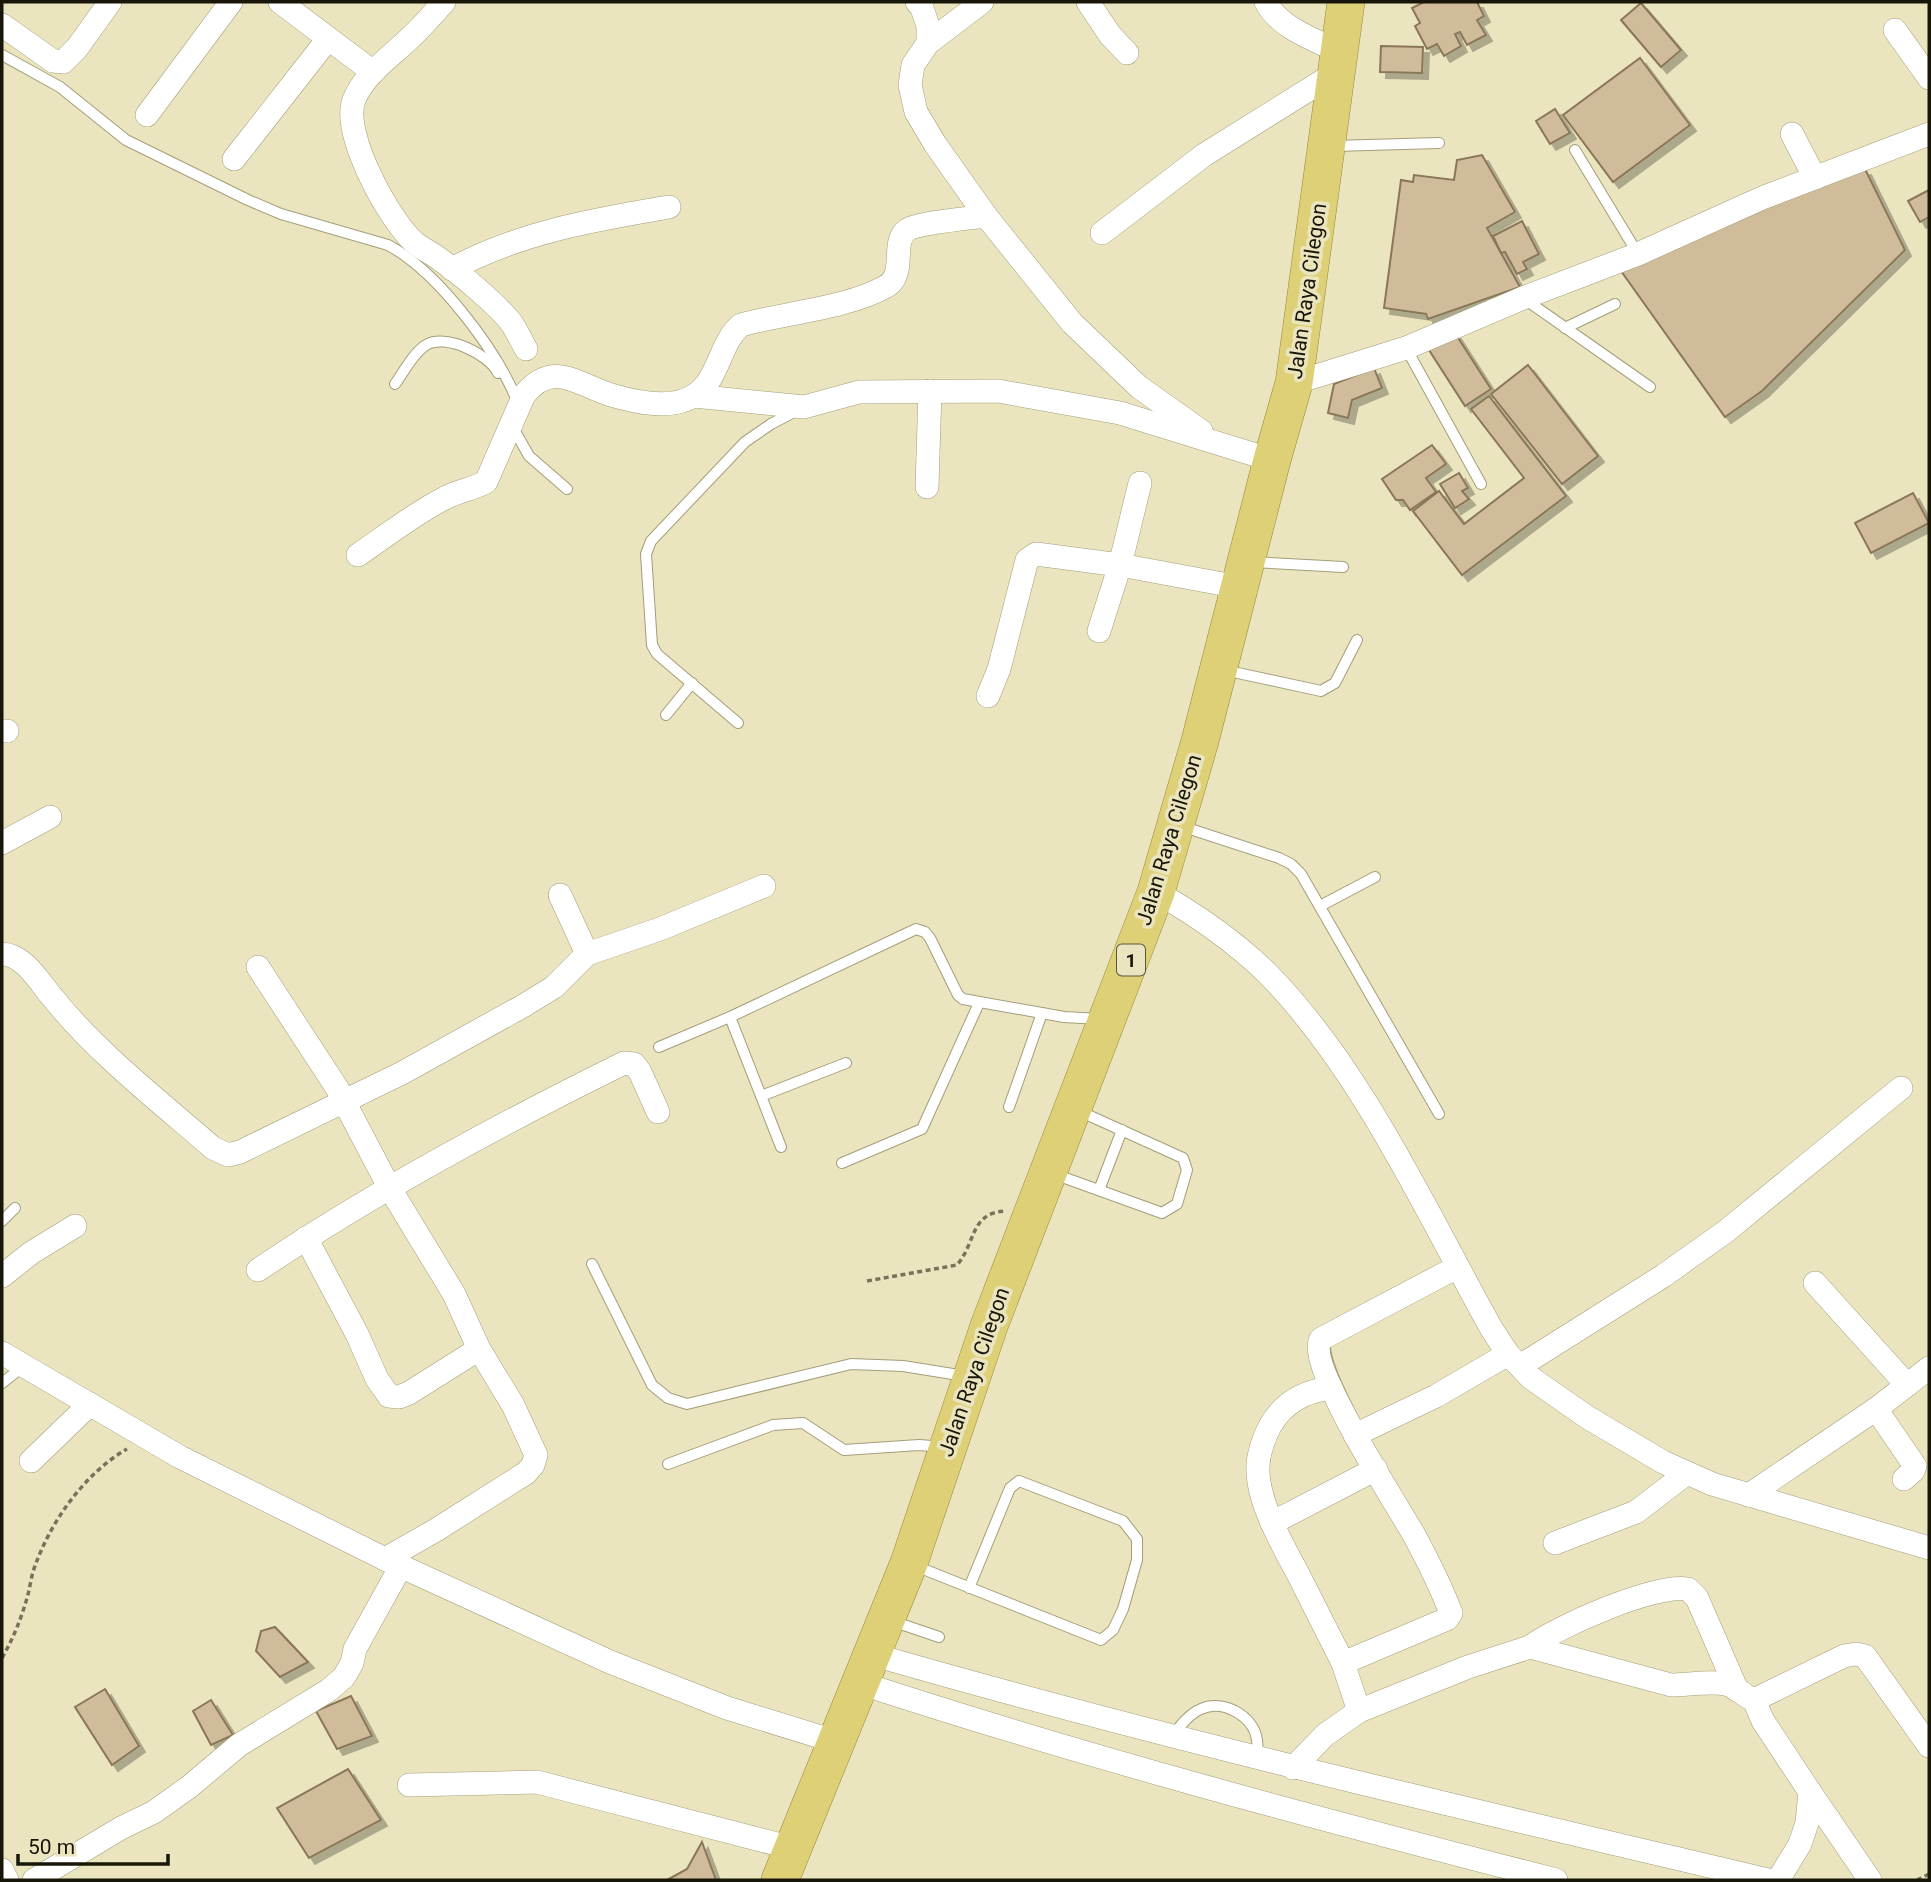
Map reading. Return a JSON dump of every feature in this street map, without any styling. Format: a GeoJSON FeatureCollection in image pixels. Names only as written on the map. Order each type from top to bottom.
{"type":"FeatureCollection","features":[{"type":"Feature","properties":{"kind":"highway","name":"Jalan Raya Cilegon"},"geometry":{"type":"LineString","coordinates":[[786,1864],[909,1563],[989,1326],[1156,892],[1294,383],[1346,2]]}},
{"type":"Feature","properties":{"kind":"street"},"geometry":{"type":"LineString","coordinates":[[2,25],[53,61],[63,62],[77,48],[110,2]]}},
{"type":"Feature","properties":{"kind":"street"},"geometry":{"type":"LineString","coordinates":[[147,115],[231,2]]}},
{"type":"Feature","properties":{"kind":"street"},"geometry":{"type":"LineString","coordinates":[[280,2],[373,72]]}},
{"type":"Feature","properties":{"kind":"street"},"geometry":{"type":"LineString","coordinates":[[443,2],[414,35],[373,72],[353,101],[357,147],[366,169],[398,223],[415,243],[494,304],[512,323],[526,349]]}},
{"type":"Feature","properties":{"kind":"street"},"geometry":{"type":"LineString","coordinates":[[917,2],[928,26],[928,43]]}},
{"type":"Feature","properties":{"kind":"street"},"geometry":{"type":"LineString","coordinates":[[982,2],[928,43],[913,65],[910,85],[916,112],[935,144],[986,216],[1072,323],[1116,367],[1168,408],[1221,444]]}},
{"type":"Feature","properties":{"kind":"street"},"geometry":{"type":"LineString","coordinates":[[1088,2],[1127,53]]}},
{"type":"Feature","properties":{"kind":"street"},"geometry":{"type":"LineString","coordinates":[[1102,233],[1204,155],[1338,62],[1288,26],[1270,10],[1266,2]]}},
{"type":"Feature","properties":{"kind":"street"},"geometry":{"type":"LineString","coordinates":[[1895,30],[1929,78]]}},
{"type":"Feature","properties":{"kind":"street"},"geometry":{"type":"LineString","coordinates":[[234,159],[328,39]]}},
{"type":"Feature","properties":{"kind":"street"},"geometry":{"type":"LineString","coordinates":[[1792,134],[1815,178]]}},
{"type":"Feature","properties":{"kind":"street"},"geometry":{"type":"LineString","coordinates":[[1294,383],[1406,348],[1523,298],[1638,254],[1751,203],[1929,134]]}},
{"type":"Feature","properties":{"kind":"street"},"geometry":{"type":"LineString","coordinates":[[452,269],[470,259],[546,230],[668,206]]}},
{"type":"Feature","properties":{"kind":"street"},"geometry":{"type":"LineString","coordinates":[[358,555],[446,497],[486,482],[515,415],[532,385],[553,376],[569,377],[610,394],[673,404],[694,396],[710,380],[726,348],[729,334],[741,325],[866,296],[889,285],[898,272],[901,238],[910,228],[986,216]]}},
{"type":"Feature","properties":{"kind":"street"},"geometry":{"type":"LineString","coordinates":[[927,487],[930,391]]}},
{"type":"Feature","properties":{"kind":"street"},"geometry":{"type":"LineString","coordinates":[[694,396],[804,407],[859,393],[998,391],[1120,414],[1272,460]]}},
{"type":"Feature","properties":{"kind":"street"},"geometry":{"type":"LineString","coordinates":[[1099,631],[1120,565],[1140,483]]}},
{"type":"Feature","properties":{"kind":"street"},"geometry":{"type":"LineString","coordinates":[[988,696],[999,669],[1027,560],[1031,556],[1036,554],[1120,565],[1242,574]]}},
{"type":"Feature","properties":{"kind":"street"},"geometry":{"type":"LineString","coordinates":[[2,843],[50,817]]}},
{"type":"Feature","properties":{"kind":"street"},"geometry":{"type":"LineString","coordinates":[[2,954],[8,954],[25,964],[70,1019],[212,1148],[228,1155],[240,1152],[343,1102],[472,1035],[547,992],[587,954],[660,929],[764,886]]}},
{"type":"Feature","properties":{"kind":"street"},"geometry":{"type":"LineString","coordinates":[[1156,892],[1194,914],[1265,972],[1318,1033],[1372,1115],[1457,1267],[1514,1360],[1531,1378],[1587,1417],[1663,1462],[1687,1473],[1749,1495],[1929,1548]]}},
{"type":"Feature","properties":{"kind":"street"},"geometry":{"type":"LineString","coordinates":[[560,895],[587,954]]}},
{"type":"Feature","properties":{"kind":"street"},"geometry":{"type":"LineString","coordinates":[[34,1880],[121,1828],[154,1812],[239,1745],[336,1684],[344,1677],[352,1663],[355,1649],[393,1562],[436,1530],[526,1473],[533,1465],[536,1455],[513,1405],[479,1349],[454,1294],[390,1187],[331,1079],[258,967]]}},
{"type":"Feature","properties":{"kind":"street"},"geometry":{"type":"LineString","coordinates":[[258,1270],[390,1187],[492,1130],[624,1063],[634,1064],[640,1072],[658,1112]]}},
{"type":"Feature","properties":{"kind":"street"},"geometry":{"type":"LineString","coordinates":[[1355,1435],[1514,1360],[1663,1276],[1725,1232],[1900,1088]]}},
{"type":"Feature","properties":{"kind":"street"},"geometry":{"type":"LineString","coordinates":[[2,1276],[31,1253],[75,1226]]}},
{"type":"Feature","properties":{"kind":"street"},"geometry":{"type":"LineString","coordinates":[[306,1238],[357,1334],[377,1379],[390,1396],[399,1398],[409,1393],[479,1349]]}},
{"type":"Feature","properties":{"kind":"street"},"geometry":{"type":"LineString","coordinates":[[1343,1663],[1447,1619],[1451,1613],[1415,1538],[1331,1388],[1317,1348],[1321,1339],[1457,1267]]}},
{"type":"Feature","properties":{"kind":"street"},"geometry":{"type":"LineString","coordinates":[[1815,1283],[1907,1385]]}},
{"type":"Feature","properties":{"kind":"street"},"geometry":{"type":"LineString","coordinates":[[2,1353],[180,1457],[393,1562],[610,1662],[727,1708],[837,1742]]}},
{"type":"Feature","properties":{"kind":"street"},"geometry":{"type":"LineString","coordinates":[[1749,1495],[1876,1409],[1929,1368]]}},
{"type":"Feature","properties":{"kind":"street"},"geometry":{"type":"LineString","coordinates":[[1331,1388],[1305,1394],[1284,1407],[1265,1436],[1259,1456],[1258,1475],[1272,1523],[1343,1663],[1359,1711]]}},
{"type":"Feature","properties":{"kind":"street"},"geometry":{"type":"LineString","coordinates":[[30,1461],[90,1404]]}},
{"type":"Feature","properties":{"kind":"street"},"geometry":{"type":"LineString","coordinates":[[1876,1409],[1915,1466],[1904,1479]]}},
{"type":"Feature","properties":{"kind":"street"},"geometry":{"type":"LineString","coordinates":[[1272,1523],[1376,1469]]}},
{"type":"Feature","properties":{"kind":"street"},"geometry":{"type":"LineString","coordinates":[[1555,1543],[1636,1512],[1687,1473]]}},
{"type":"Feature","properties":{"kind":"street"},"geometry":{"type":"LineString","coordinates":[[1293,1768],[1325,1735],[1359,1711],[1489,1659],[1530,1647],[1564,1626],[1626,1601],[1677,1588],[1688,1589],[1696,1598],[1745,1695],[1870,1880]]}},
{"type":"Feature","properties":{"kind":"street"},"geometry":{"type":"LineString","coordinates":[[1530,1647],[1671,1685],[1731,1685],[1745,1695]]}},
{"type":"Feature","properties":{"kind":"street"},"geometry":{"type":"LineString","coordinates":[[1745,1695],[1844,1656],[1864,1656],[1929,1746]]}},
{"type":"Feature","properties":{"kind":"street"},"geometry":{"type":"LineString","coordinates":[[866,1669],[1172,1736],[1293,1768],[1768,1880]]}},
{"type":"Feature","properties":{"kind":"street"},"geometry":{"type":"LineString","coordinates":[[866,1669],[957,1715],[1323,1820],[1556,1880]]}},
{"type":"Feature","properties":{"kind":"street"},"geometry":{"type":"LineString","coordinates":[[1201,1785],[1213,1748]]}},
{"type":"Feature","properties":{"kind":"street"},"geometry":{"type":"LineString","coordinates":[[409,1785],[537,1782],[786,1864]]}},
{"type":"Feature","properties":{"kind":"street"},"geometry":{"type":"LineString","coordinates":[[1778,1880],[1800,1844],[1807,1823],[1810,1792]]}},
{"type":"Feature","properties":{"kind":"street"},"geometry":{"type":"LineString","coordinates":[[2,1870],[7,1880]]}},
{"type":"Feature","properties":{"kind":"lane"},"geometry":{"type":"LineString","coordinates":[[2,55],[60,87],[109,127],[138,146],[281,214],[388,245],[406,254],[485,341],[502,367],[529,456],[567,489]]}},
{"type":"Feature","properties":{"kind":"lane"},"geometry":{"type":"LineString","coordinates":[[1327,147],[1439,143]]}},
{"type":"Feature","properties":{"kind":"lane"},"geometry":{"type":"LineString","coordinates":[[1575,150],[1638,254]]}},
{"type":"Feature","properties":{"kind":"lane"},"geometry":{"type":"LineString","coordinates":[[1523,298],[1650,387]]}},
{"type":"Feature","properties":{"kind":"lane"},"geometry":{"type":"LineString","coordinates":[[1565,328],[1615,304]]}},
{"type":"Feature","properties":{"kind":"lane"},"geometry":{"type":"LineString","coordinates":[[395,384],[419,349],[429,342],[459,344],[495,367],[515,415]]}},
{"type":"Feature","properties":{"kind":"lane"},"geometry":{"type":"LineString","coordinates":[[1406,348],[1481,484]]}},
{"type":"Feature","properties":{"kind":"lane"},"geometry":{"type":"LineString","coordinates":[[738,723],[657,654],[652,645],[646,554],[651,541],[746,442],[771,424],[804,407]]}},
{"type":"Feature","properties":{"kind":"lane"},"geometry":{"type":"LineString","coordinates":[[1242,574],[1343,567]]}},
{"type":"Feature","properties":{"kind":"lane"},"geometry":{"type":"LineString","coordinates":[[1218,668],[1321,691],[1335,683],[1357,640]]}},
{"type":"Feature","properties":{"kind":"lane"},"geometry":{"type":"LineString","coordinates":[[666,715],[692,683]]}},
{"type":"Feature","properties":{"kind":"lane"},"geometry":{"type":"LineString","coordinates":[[1175,824],[1291,864],[1301,874],[1439,1114]]}},
{"type":"Feature","properties":{"kind":"lane"},"geometry":{"type":"LineString","coordinates":[[1320,906],[1375,877]]}},
{"type":"Feature","properties":{"kind":"lane"},"geometry":{"type":"LineString","coordinates":[[659,1047],[730,1017],[916,929],[925,932],[930,938],[958,995],[964,999],[1064,1017],[1108,1019]]}},
{"type":"Feature","properties":{"kind":"lane"},"geometry":{"type":"LineString","coordinates":[[842,1163],[922,1129],[979,1003]]}},
{"type":"Feature","properties":{"kind":"lane"},"geometry":{"type":"LineString","coordinates":[[1009,1108],[1042,1013]]}},
{"type":"Feature","properties":{"kind":"lane"},"geometry":{"type":"LineString","coordinates":[[730,1017],[781,1147]]}},
{"type":"Feature","properties":{"kind":"lane"},"geometry":{"type":"LineString","coordinates":[[761,1096],[846,1063]]}},
{"type":"Feature","properties":{"kind":"lane"},"geometry":{"type":"LineString","coordinates":[[1049,1172],[1162,1213],[1177,1204],[1187,1170],[1183,1158],[1073,1108]]}},
{"type":"Feature","properties":{"kind":"lane"},"geometry":{"type":"LineString","coordinates":[[1099,1190],[1122,1130]]}},
{"type":"Feature","properties":{"kind":"lane"},"geometry":{"type":"LineString","coordinates":[[2,1221],[15,1208]]}},
{"type":"Feature","properties":{"kind":"lane"},"geometry":{"type":"LineString","coordinates":[[592,1264],[652,1385],[668,1398],[687,1404],[851,1364],[903,1366],[972,1377]]}},
{"type":"Feature","properties":{"kind":"lane"},"geometry":{"type":"LineString","coordinates":[[2,1383],[25,1365]]}},
{"type":"Feature","properties":{"kind":"lane"},"geometry":{"type":"LineString","coordinates":[[668,1464],[773,1425],[803,1423],[844,1450],[919,1445],[947,1447]]}},
{"type":"Feature","properties":{"kind":"lane"},"geometry":{"type":"LineString","coordinates":[[909,1563],[969,1588],[1101,1640],[1113,1630],[1123,1609],[1137,1560],[1137,1539],[1124,1521],[1019,1481],[1010,1488],[969,1588]]}},
{"type":"Feature","properties":{"kind":"lane"},"geometry":{"type":"LineString","coordinates":[[886,1619],[939,1637]]}},
{"type":"Feature","properties":{"kind":"lane"},"geometry":{"type":"LineString","coordinates":[[1172,1736],[1186,1720],[1201,1709],[1215,1706],[1233,1709],[1245,1717],[1256,1736],[1256,1757]]}},
{"type":"Feature","properties":{"kind":"path"},"geometry":{"type":"LineString","coordinates":[[867,1280],[957,1265],[965,1256],[981,1219],[992,1212],[1034,1210]]}},
{"type":"Feature","properties":{"kind":"path"},"geometry":{"type":"LineString","coordinates":[[2,1658],[13,1640],[35,1567],[55,1525],[75,1494],[125,1450],[152,1441]]}},
{"type":"Feature","properties":{"kind":"path"},"geometry":{"type":"LineString","coordinates":[[1917,1880],[1929,1874]]}},
{"type":"Feature","properties":{"kind":"building"},"geometry":{"type":"Polygon","coordinates":[[[1424,2],[1477,2],[1484,16],[1477,20],[1486,35],[1467,45],[1460,32],[1455,34],[1461,46],[1444,56],[1437,44],[1427,49],[1415,26],[1420,23],[1412,8],[1424,2]]]}},
{"type":"Feature","properties":{"kind":"building"},"geometry":{"type":"Polygon","coordinates":[[[1641,3],[1681,50],[1661,67],[1621,20],[1641,3]]]}},
{"type":"Feature","properties":{"kind":"building"},"geometry":{"type":"Polygon","coordinates":[[[1381,46],[1423,47],[1422,73],[1380,72],[1381,46]]]}},
{"type":"Feature","properties":{"kind":"building"},"geometry":{"type":"Polygon","coordinates":[[[1640,58],[1690,125],[1613,182],[1563,115],[1640,58]]]}},
{"type":"Feature","properties":{"kind":"building"},"geometry":{"type":"Polygon","coordinates":[[[1555,109],[1570,133],[1550,144],[1536,121],[1555,109]]]}},
{"type":"Feature","properties":{"kind":"building"},"geometry":{"type":"Polygon","coordinates":[[[1482,155],[1515,212],[1487,228],[1520,287],[1428,319],[1426,314],[1384,308],[1401,180],[1413,182],[1414,175],[1454,180],[1457,160],[1482,155]]]}},
{"type":"Feature","properties":{"kind":"building"},"geometry":{"type":"Polygon","coordinates":[[[1865,169],[1905,250],[1762,391],[1725,417],[1621,271],[1740,217],[1865,169]]]}},
{"type":"Feature","properties":{"kind":"building"},"geometry":{"type":"Polygon","coordinates":[[[1929,190],[1929,217],[1920,222],[1908,201],[1929,190]]]}},
{"type":"Feature","properties":{"kind":"building"},"geometry":{"type":"Polygon","coordinates":[[[1522,221],[1539,254],[1523,262],[1527,269],[1517,274],[1505,252],[1501,253],[1493,236],[1522,221]]]}},
{"type":"Feature","properties":{"kind":"building"},"geometry":{"type":"Polygon","coordinates":[[[1455,333],[1491,389],[1465,406],[1429,350],[1455,333]]]}},
{"type":"Feature","properties":{"kind":"building"},"geometry":{"type":"Polygon","coordinates":[[[1528,365],[1598,456],[1562,484],[1491,394],[1528,365]]]}},
{"type":"Feature","properties":{"kind":"building"},"geometry":{"type":"Polygon","coordinates":[[[1374,368],[1382,388],[1352,400],[1348,418],[1328,413],[1334,384],[1374,368]]]}},
{"type":"Feature","properties":{"kind":"building"},"geometry":{"type":"Polygon","coordinates":[[[1489,396],[1566,496],[1462,575],[1413,511],[1439,491],[1464,524],[1524,478],[1471,409],[1489,396]]]}},
{"type":"Feature","properties":{"kind":"building"},"geometry":{"type":"Polygon","coordinates":[[[1432,445],[1446,464],[1426,478],[1436,492],[1410,510],[1403,500],[1396,500],[1382,479],[1432,445]]]}},
{"type":"Feature","properties":{"kind":"building"},"geometry":{"type":"Polygon","coordinates":[[[1459,473],[1468,488],[1462,491],[1469,499],[1455,508],[1440,484],[1459,473]]]}},
{"type":"Feature","properties":{"kind":"building"},"geometry":{"type":"Polygon","coordinates":[[[1913,493],[1929,523],[1871,553],[1855,523],[1913,493]]]}},
{"type":"Feature","properties":{"kind":"building"},"geometry":{"type":"Polygon","coordinates":[[[275,1627],[308,1662],[280,1677],[256,1651],[261,1631],[275,1627]]]}},
{"type":"Feature","properties":{"kind":"building"},"geometry":{"type":"Polygon","coordinates":[[[105,1689],[139,1746],[112,1765],[75,1707],[105,1689]]]}},
{"type":"Feature","properties":{"kind":"building"},"geometry":{"type":"Polygon","coordinates":[[[351,1696],[372,1736],[337,1749],[316,1711],[351,1696]]]}},
{"type":"Feature","properties":{"kind":"building"},"geometry":{"type":"Polygon","coordinates":[[[211,1700],[233,1735],[211,1745],[193,1711],[211,1700]]]}},
{"type":"Feature","properties":{"kind":"building"},"geometry":{"type":"Polygon","coordinates":[[[348,1769],[381,1820],[309,1858],[277,1808],[348,1769]]]}},
{"type":"Feature","properties":{"kind":"building"},"geometry":{"type":"Polygon","coordinates":[[[702,1842],[716,1880],[667,1880],[687,1869],[702,1842]]]}}]}
